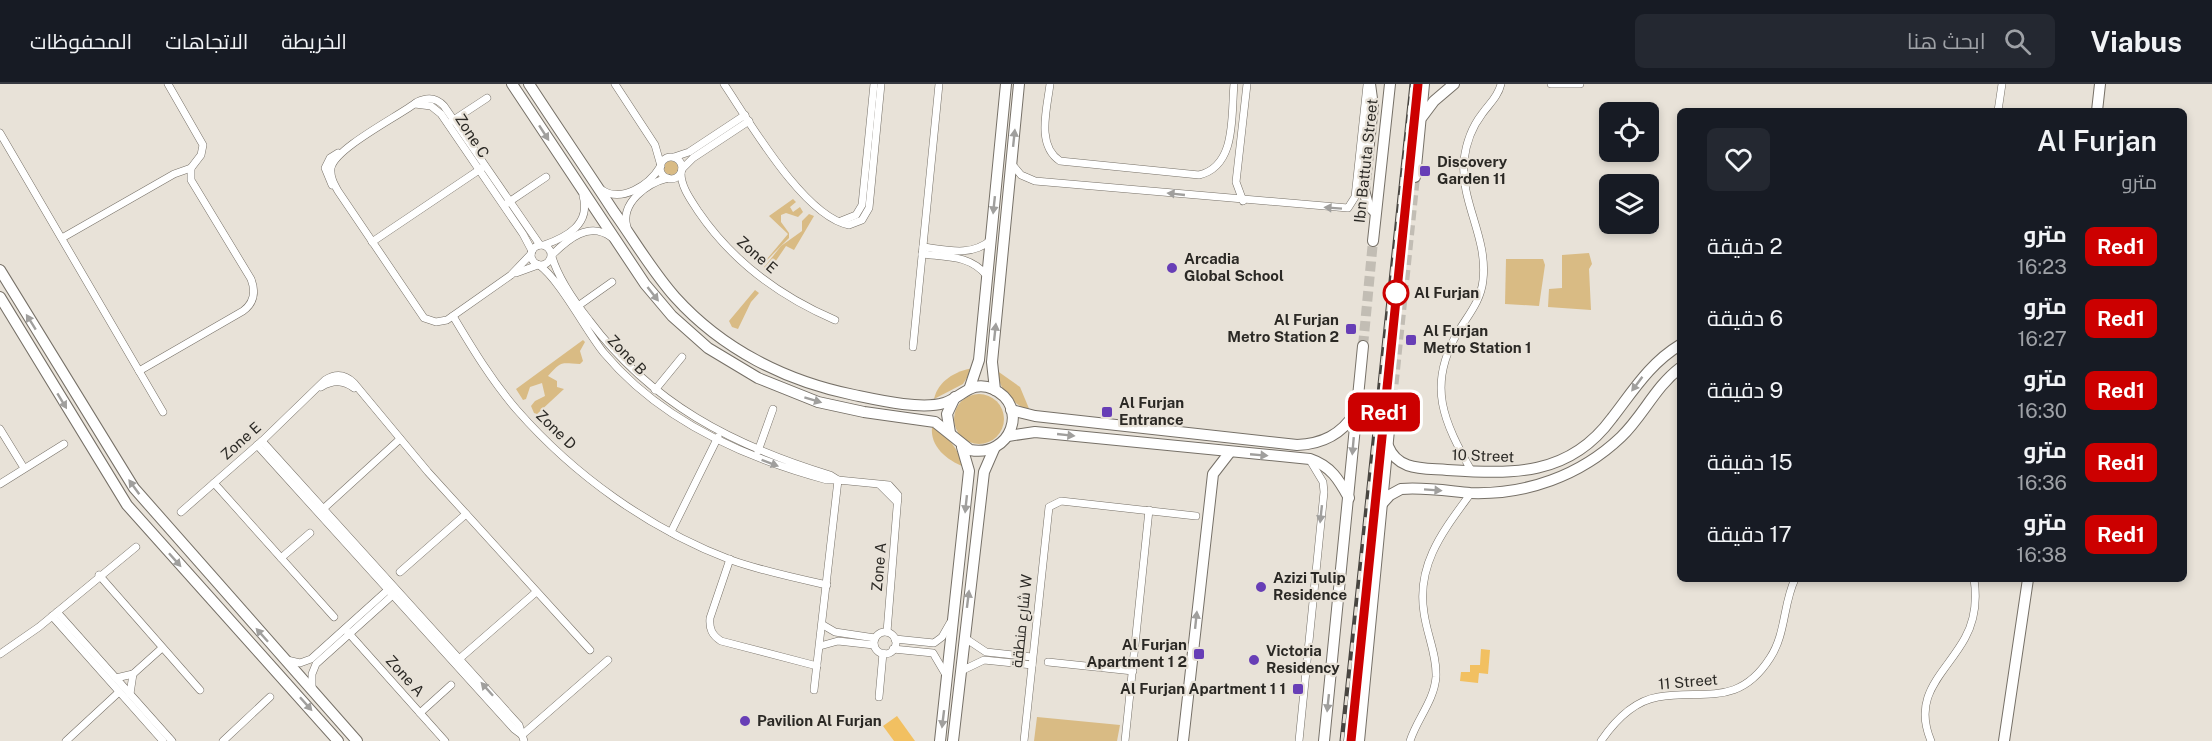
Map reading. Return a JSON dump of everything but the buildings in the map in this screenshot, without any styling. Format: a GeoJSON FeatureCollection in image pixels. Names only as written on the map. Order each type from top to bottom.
{"type":"FeatureCollection","features":[{"type":"Feature","properties":{"kind":"street"},"geometry":{"type":"LineString","coordinates":[[139,371],[243,311],[250,304],[254,294],[251,279],[191,180],[191,168],[202,152],[202,141],[168,84]]}},
{"type":"Feature","properties":{"kind":"street"},"geometry":{"type":"LineString","coordinates":[[512,84],[645,284],[665,309],[708,348],[738,368],[781,389],[819,402],[864,412],[929,420],[940,425],[962,447],[969,471],[940,741]]}},
{"type":"Feature","properties":{"kind":"street"},"geometry":{"type":"LineString","coordinates":[[529,84],[659,278],[688,311],[727,343],[776,371],[828,390],[867,398],[931,405],[944,403],[970,387],[983,386],[995,390],[1005,398],[1011,410],[1012,424],[1008,436],[994,449],[984,472],[952,741]]}},
{"type":"Feature","properties":{"kind":"street"},"geometry":{"type":"LineString","coordinates":[[615,84],[650,136],[679,160],[683,186]]}},
{"type":"Feature","properties":{"kind":"street"},"geometry":{"type":"LineString","coordinates":[[724,84],[801,193],[822,211],[849,225],[858,223],[868,213],[880,84]]}},
{"type":"Feature","properties":{"kind":"street"},"geometry":{"type":"LineString","coordinates":[[867,84],[872,96]]}},
{"type":"Feature","properties":{"kind":"street"},"geometry":{"type":"LineString","coordinates":[[841,221],[856,215],[862,205],[874,84]]}},
{"type":"Feature","properties":{"kind":"street"},"geometry":{"type":"LineString","coordinates":[[913,347],[939,84]]}},
{"type":"Feature","properties":{"kind":"street"},"geometry":{"type":"LineString","coordinates":[[970,387],[979,360],[1006,84]]}},
{"type":"Feature","properties":{"kind":"street"},"geometry":{"type":"LineString","coordinates":[[995,390],[992,362],[1019,84]]}},
{"type":"Feature","properties":{"kind":"street"},"geometry":{"type":"LineString","coordinates":[[1050,84],[1045,139],[1050,152],[1060,161],[1199,175],[1218,165],[1227,150],[1234,84]]}},
{"type":"Feature","properties":{"kind":"street"},"geometry":{"type":"LineString","coordinates":[[1225,199],[1236,182],[1247,84]]}},
{"type":"Feature","properties":{"kind":"street"},"geometry":{"type":"LineString","coordinates":[[1011,163],[1021,175],[1035,181],[1343,209],[1352,205],[1355,197],[1368,84]]}},
{"type":"Feature","properties":{"kind":"street"},"geometry":{"type":"LineString","coordinates":[[1368,84],[1373,106],[1364,190],[1368,205],[1375,212]]}},
{"type":"Feature","properties":{"kind":"street","name":"Ibn Battuta Street"},"geometry":{"type":"LineString","coordinates":[[1373,241],[1390,84]]}},
{"type":"Feature","properties":{"kind":"street"},"geometry":{"type":"LineString","coordinates":[[1414,177],[1424,84]]}},
{"type":"Feature","properties":{"kind":"street"},"geometry":{"type":"LineString","coordinates":[[1420,120],[1434,101],[1454,84]]}},
{"type":"Feature","properties":{"kind":"street"},"geometry":{"type":"LineString","coordinates":[[1466,471],[1464,456],[1443,413],[1441,379],[1448,352],[1473,310],[1483,284],[1484,255],[1464,191],[1464,158],[1470,135],[1483,112],[1496,98],[1501,84]]}},
{"type":"Feature","properties":{"kind":"street"},"geometry":{"type":"LineString","coordinates":[[1551,84],[1580,84]]}},
{"type":"Feature","properties":{"kind":"street"},"geometry":{"type":"LineString","coordinates":[[1998,108],[2002,84]]}},
{"type":"Feature","properties":{"kind":"street"},"geometry":{"type":"LineString","coordinates":[[2097,108],[2100,84]]}},
{"type":"Feature","properties":{"kind":"street"},"geometry":{"type":"LineString","coordinates":[[451,122],[487,98]]}},
{"type":"Feature","properties":{"kind":"street","name":"Zone C"},"geometry":{"type":"LineString","coordinates":[[372,242],[338,191],[331,175],[332,167],[346,150],[413,105],[426,104],[435,108],[451,122],[507,204],[542,245]]}},
{"type":"Feature","properties":{"kind":"street"},"geometry":{"type":"LineString","coordinates":[[594,182],[608,193],[624,195],[654,176],[665,159],[689,152],[747,118]]}},
{"type":"Feature","properties":{"kind":"street"},"geometry":{"type":"LineString","coordinates":[[632,238],[625,221],[630,202],[658,182],[670,179],[682,171],[693,158],[747,118]]}},
{"type":"Feature","properties":{"kind":"street"},"geometry":{"type":"LineString","coordinates":[[0,134],[163,412]]}},
{"type":"Feature","properties":{"kind":"street"},"geometry":{"type":"LineString","coordinates":[[650,136],[663,175],[683,186]]}},
{"type":"Feature","properties":{"kind":"street"},"geometry":{"type":"LineString","coordinates":[[62,238],[174,174],[191,168]]}},
{"type":"Feature","properties":{"kind":"street"},"geometry":{"type":"LineString","coordinates":[[481,168],[372,242],[424,318],[436,322],[453,316],[511,275],[531,253],[542,245],[560,238],[582,221],[585,205],[581,191]]}},
{"type":"Feature","properties":{"kind":"street"},"geometry":{"type":"LineString","coordinates":[[507,204],[546,177]]}},
{"type":"Feature","properties":{"kind":"street"},"geometry":{"type":"LineString","coordinates":[[1236,182],[1243,201]]}},
{"type":"Feature","properties":{"kind":"street","name":"Zone E"},"geometry":{"type":"LineString","coordinates":[[683,186],[709,226],[742,262],[789,297],[835,320]]}},
{"type":"Feature","properties":{"kind":"street","name":"Zone C"},"geometry":{"type":"LineString","coordinates":[[507,204],[531,253]]}},
{"type":"Feature","properties":{"kind":"street"},"geometry":{"type":"LineString","coordinates":[[511,275],[549,263],[552,256],[578,234],[590,230],[603,232],[618,243]]}},
{"type":"Feature","properties":{"kind":"street"},"geometry":{"type":"LineString","coordinates":[[922,250],[967,252],[980,248],[991,240]]}},
{"type":"Feature","properties":{"kind":"street"},"geometry":{"type":"LineString","coordinates":[[542,245],[549,249],[552,256]]}},
{"type":"Feature","properties":{"kind":"street"},"geometry":{"type":"LineString","coordinates":[[922,250],[966,259],[978,266],[987,276]]}},
{"type":"Feature","properties":{"kind":"street"},"geometry":{"type":"LineString","coordinates":[[531,253],[538,265]]}},
{"type":"Feature","properties":{"kind":"street","name":"Zone B"},"geometry":{"type":"LineString","coordinates":[[552,256],[560,277],[578,306],[613,351],[655,390],[718,436]]}},
{"type":"Feature","properties":{"kind":"street","name":"Zone B"},"geometry":{"type":"LineString","coordinates":[[538,265],[552,278],[592,337],[620,370],[664,406],[718,436]]}},
{"type":"Feature","properties":{"kind":"street"},"geometry":{"type":"LineString","coordinates":[[0,270],[134,488],[357,741]]}},
{"type":"Feature","properties":{"kind":"street"},"geometry":{"type":"LineString","coordinates":[[578,306],[612,282]]}},
{"type":"Feature","properties":{"kind":"street"},"geometry":{"type":"LineString","coordinates":[[0,297],[127,505],[338,741]]}},
{"type":"Feature","properties":{"kind":"street","name":"Zone D"},"geometry":{"type":"LineString","coordinates":[[453,316],[482,363],[516,409],[543,438],[603,489],[671,532],[730,559],[827,585]]}},
{"type":"Feature","properties":{"kind":"street"},"geometry":{"type":"LineString","coordinates":[[1324,741],[1363,346]]}},
{"type":"Feature","properties":{"kind":"street","name":"10 Street"},"geometry":{"type":"LineString","coordinates":[[1388,446],[1394,457],[1404,465],[1466,471],[1524,472],[1558,461],[1592,440],[1611,420],[1646,373],[1677,347]]}},
{"type":"Feature","properties":{"kind":"street"},"geometry":{"type":"LineString","coordinates":[[655,390],[682,357]]}},
{"type":"Feature","properties":{"kind":"street"},"geometry":{"type":"LineString","coordinates":[[1381,505],[1390,495],[1401,489],[1472,493],[1522,489],[1565,475],[1604,451],[1622,436],[1658,388],[1677,371]]}},
{"type":"Feature","properties":{"kind":"street","name":"Zone E"},"geometry":{"type":"LineString","coordinates":[[181,512],[318,389],[331,382],[340,382],[359,391],[400,439]]}},
{"type":"Feature","properties":{"kind":"street"},"geometry":{"type":"LineString","coordinates":[[950,434],[947,414],[955,397]]}},
{"type":"Feature","properties":{"kind":"street"},"geometry":{"type":"LineString","coordinates":[[1359,741],[1392,399]]}},
{"type":"Feature","properties":{"kind":"street"},"geometry":{"type":"LineString","coordinates":[[758,451],[774,409]]}},
{"type":"Feature","properties":{"kind":"street"},"geometry":{"type":"LineString","coordinates":[[1011,410],[1046,417],[1297,445],[1321,442],[1332,437],[1342,430],[1357,410]]}},
{"type":"Feature","properties":{"kind":"street"},"geometry":{"type":"LineString","coordinates":[[0,429],[24,468]]}},
{"type":"Feature","properties":{"kind":"street"},"geometry":{"type":"LineString","coordinates":[[1008,436],[1035,432],[1310,459],[1333,472],[1349,498]]}},
{"type":"Feature","properties":{"kind":"street"},"geometry":{"type":"LineString","coordinates":[[718,436],[830,474],[838,480]]}},
{"type":"Feature","properties":{"kind":"street"},"geometry":{"type":"LineString","coordinates":[[718,436],[786,469],[827,480],[838,480]]}},
{"type":"Feature","properties":{"kind":"street"},"geometry":{"type":"LineString","coordinates":[[671,532],[718,436]]}},
{"type":"Feature","properties":{"kind":"street"},"geometry":{"type":"LineString","coordinates":[[321,511],[400,439],[590,650]]}},
{"type":"Feature","properties":{"kind":"street"},"geometry":{"type":"LineString","coordinates":[[260,443],[393,591],[454,664],[523,738]]}},
{"type":"Feature","properties":{"kind":"street"},"geometry":{"type":"LineString","coordinates":[[0,484],[64,444]]}},
{"type":"Feature","properties":{"kind":"street"},"geometry":{"type":"LineString","coordinates":[[962,447],[978,452],[994,449]]}},
{"type":"Feature","properties":{"kind":"street"},"geometry":{"type":"LineString","coordinates":[[1183,741],[1213,474],[1230,452]]}},
{"type":"Feature","properties":{"kind":"street"},"geometry":{"type":"LineString","coordinates":[[1299,741],[1324,492],[1320,474],[1310,459]]}},
{"type":"Feature","properties":{"kind":"street"},"geometry":{"type":"LineString","coordinates":[[1522,489],[1520,480],[1524,472]]}},
{"type":"Feature","properties":{"kind":"street"},"geometry":{"type":"LineString","coordinates":[[814,690],[838,480]]}},
{"type":"Feature","properties":{"kind":"street","name":"Zone A"},"geometry":{"type":"LineString","coordinates":[[838,480],[879,484],[892,495],[898,504],[887,632]]}},
{"type":"Feature","properties":{"kind":"street"},"geometry":{"type":"LineString","coordinates":[[214,483],[334,617]]}},
{"type":"Feature","properties":{"kind":"street"},"geometry":{"type":"LineString","coordinates":[[1410,741],[1431,698],[1436,677],[1436,662],[1423,612],[1425,572],[1440,535],[1472,493]]}},
{"type":"Feature","properties":{"kind":"street","name":"شارع منطقة W"},"geometry":{"type":"LineString","coordinates":[[1024,741],[1046,513],[1051,504],[1061,501],[1149,510]]}},
{"type":"Feature","properties":{"kind":"street"},"geometry":{"type":"LineString","coordinates":[[1125,741],[1149,510],[1196,516]]}},
{"type":"Feature","properties":{"kind":"street"},"geometry":{"type":"LineString","coordinates":[[400,572],[466,514]]}},
{"type":"Feature","properties":{"kind":"street"},"geometry":{"type":"LineString","coordinates":[[281,558],[310,533]]}},
{"type":"Feature","properties":{"kind":"street"},"geometry":{"type":"LineString","coordinates":[[0,654],[55,614],[99,575],[136,547]]}},
{"type":"Feature","properties":{"kind":"street"},"geometry":{"type":"LineString","coordinates":[[730,559],[710,618],[710,625],[716,638],[817,666]]}},
{"type":"Feature","properties":{"kind":"street"},"geometry":{"type":"LineString","coordinates":[[99,575],[200,690]]}},
{"type":"Feature","properties":{"kind":"street","name":"11 Street"},"geometry":{"type":"LineString","coordinates":[[1601,741],[1615,722],[1642,703],[1658,697],[1714,695],[1728,692],[1752,678],[1766,664],[1778,645],[1794,582]]}},
{"type":"Feature","properties":{"kind":"street"},"geometry":{"type":"LineString","coordinates":[[1931,741],[1926,723],[1929,693],[1938,673],[1967,635],[1975,608],[1974,582]]}},
{"type":"Feature","properties":{"kind":"street"},"geometry":{"type":"LineString","coordinates":[[2004,741],[2028,582]]}},
{"type":"Feature","properties":{"kind":"street"},"geometry":{"type":"LineString","coordinates":[[283,658],[294,663],[312,659],[347,632],[393,591]]}},
{"type":"Feature","properties":{"kind":"street"},"geometry":{"type":"LineString","coordinates":[[393,591],[460,658],[519,725],[523,738]]}},
{"type":"Feature","properties":{"kind":"street"},"geometry":{"type":"LineString","coordinates":[[454,664],[536,592]]}},
{"type":"Feature","properties":{"kind":"street"},"geometry":{"type":"LineString","coordinates":[[55,614],[172,741]]}},
{"type":"Feature","properties":{"kind":"street"},"geometry":{"type":"LineString","coordinates":[[55,614],[119,692],[164,741]]}},
{"type":"Feature","properties":{"kind":"street"},"geometry":{"type":"LineString","coordinates":[[875,641],[879,633],[887,632],[895,639],[934,643],[942,637],[954,615]]}},
{"type":"Feature","properties":{"kind":"street"},"geometry":{"type":"LineString","coordinates":[[823,625],[835,632],[875,641],[883,653],[879,697]]}},
{"type":"Feature","properties":{"kind":"street"},"geometry":{"type":"LineString","coordinates":[[315,694],[311,684],[314,669],[347,632]]}},
{"type":"Feature","properties":{"kind":"street","name":"Zone A"},"geometry":{"type":"LineString","coordinates":[[347,632],[445,741]]}},
{"type":"Feature","properties":{"kind":"street"},"geometry":{"type":"LineString","coordinates":[[964,637],[972,646],[986,652],[1032,661]]}},
{"type":"Feature","properties":{"kind":"street"},"geometry":{"type":"LineString","coordinates":[[893,649],[895,639]]}},
{"type":"Feature","properties":{"kind":"street"},"geometry":{"type":"LineString","coordinates":[[820,646],[833,641],[875,641]]}},
{"type":"Feature","properties":{"kind":"street"},"geometry":{"type":"LineString","coordinates":[[116,678],[134,674],[162,648]]}},
{"type":"Feature","properties":{"kind":"street"},"geometry":{"type":"LineString","coordinates":[[883,653],[893,649],[933,653],[939,658],[948,680]]}},
{"type":"Feature","properties":{"kind":"street"},"geometry":{"type":"LineString","coordinates":[[523,738],[608,660]]}},
{"type":"Feature","properties":{"kind":"street"},"geometry":{"type":"LineString","coordinates":[[961,671],[984,660],[1032,661]]}},
{"type":"Feature","properties":{"kind":"street"},"geometry":{"type":"LineString","coordinates":[[1047,662],[1132,671]]}},
{"type":"Feature","properties":{"kind":"street"},"geometry":{"type":"LineString","coordinates":[[130,694],[134,674]]}},
{"type":"Feature","properties":{"kind":"street"},"geometry":{"type":"LineString","coordinates":[[420,713],[451,685]]}},
{"type":"Feature","properties":{"kind":"street"},"geometry":{"type":"LineString","coordinates":[[66,741],[119,692]]}},
{"type":"Feature","properties":{"kind":"street"},"geometry":{"type":"LineString","coordinates":[[223,741],[270,697]]}},
{"type":"Feature","properties":{"kind":"shaded area"},"geometry":{"type":"Polygon","coordinates":[[[668,161],[674,161],[678,168],[674,175],[668,175],[664,171],[664,165],[668,161]]]}},
{"type":"Feature","properties":{"kind":"shaded area"},"geometry":{"type":"Polygon","coordinates":[[[793,199],[796,202],[790,207],[793,212],[800,207],[803,212],[798,217],[786,213],[781,215],[781,222],[789,233],[789,238],[762,265],[788,234],[769,216],[793,199]]]}},
{"type":"Feature","properties":{"kind":"shaded area"},"geometry":{"type":"Polygon","coordinates":[[[809,214],[814,216],[794,250],[786,246],[769,271],[764,267],[781,246],[802,231],[802,221],[809,214]]]}},
{"type":"Feature","properties":{"kind":"shaded area"},"geometry":{"type":"Polygon","coordinates":[[[1589,253],[1592,264],[1589,269],[1591,310],[1548,307],[1549,289],[1562,288],[1562,255],[1589,253]]]}},
{"type":"Feature","properties":{"kind":"shaded area"},"geometry":{"type":"Polygon","coordinates":[[[1506,259],[1543,259],[1545,265],[1539,306],[1505,304],[1506,259]]]}},
{"type":"Feature","properties":{"kind":"shaded area"},"geometry":{"type":"Polygon","coordinates":[[[755,290],[759,293],[751,302],[738,329],[732,327],[729,321],[755,290]]]}},
{"type":"Feature","properties":{"kind":"shaded area"},"geometry":{"type":"Polygon","coordinates":[[[583,340],[585,342],[580,351],[583,361],[580,364],[561,364],[548,376],[557,381],[557,387],[564,389],[537,414],[534,413],[531,406],[545,396],[542,383],[530,387],[526,399],[523,400],[516,389],[583,340]]]}},
{"type":"Feature","properties":{"kind":"shaded area"},"geometry":{"type":"Polygon","coordinates":[[[973,368],[963,384],[934,399],[939,387],[948,378],[973,368]]]}},
{"type":"Feature","properties":{"kind":"shaded area"},"geometry":{"type":"Polygon","coordinates":[[[996,370],[1020,387],[1030,411],[1018,405],[1008,395],[1000,384],[996,370]]]}},
{"type":"Feature","properties":{"kind":"shaded area"},"geometry":{"type":"Polygon","coordinates":[[[974,394],[984,394],[997,401],[1004,414],[1004,424],[997,437],[984,444],[974,444],[965,440],[958,433],[954,424],[954,414],[958,405],[965,398],[974,394]]]}},
{"type":"Feature","properties":{"kind":"shaded area"},"geometry":{"type":"Polygon","coordinates":[[[932,427],[952,444],[964,467],[952,461],[937,447],[932,427]]]}},
{"type":"Feature","properties":{"kind":"shaded area"},"geometry":{"type":"Polygon","coordinates":[[[1481,649],[1490,650],[1488,674],[1479,673],[1478,683],[1460,681],[1461,672],[1470,672],[1470,665],[1480,665],[1481,649]]]}},
{"type":"Feature","properties":{"kind":"shaded area"},"geometry":{"type":"Polygon","coordinates":[[[897,716],[915,741],[894,741],[883,726],[897,716]]]}},
{"type":"Feature","properties":{"kind":"shaded area"},"geometry":{"type":"Polygon","coordinates":[[[1037,717],[1120,725],[1117,741],[1034,741],[1037,717]]]}},
{"type":"Feature","properties":{"kind":"tunnel"},"geometry":{"type":"LineString","coordinates":[[1392,399],[1415,177]]}},
{"type":"Feature","properties":{"kind":"tunnel"},"geometry":{"type":"LineString","coordinates":[[1363,346],[1373,241]]}},
{"type":"Feature","properties":{"kind":"railway"},"geometry":{"type":"LineString","coordinates":[[1342,741],[1412,84]]}},
{"type":"Feature","properties":{"kind":"metro line","name":"Red1"},"geometry":{"type":"LineString","coordinates":[[1351,741],[1418,84]]}},
{"type":"Feature","properties":{"kind":"place","name":"Discovery Garden 11"},"geometry":{"type":"Point","coordinates":[1425,171]}},
{"type":"Feature","properties":{"kind":"place","name":"Arcadia Global School"},"geometry":{"type":"Point","coordinates":[1172,268]}},
{"type":"Feature","properties":{"kind":"place","name":"Al Furjan"},"geometry":{"type":"Point","coordinates":[1396,293]}},
{"type":"Feature","properties":{"kind":"place","name":"Al Furjan Metro Station 2"},"geometry":{"type":"Point","coordinates":[1351,329]}},
{"type":"Feature","properties":{"kind":"place","name":"Al Furjan Metro Station 1"},"geometry":{"type":"Point","coordinates":[1411,340]}},
{"type":"Feature","properties":{"kind":"place","name":"Al Furjan Entrance"},"geometry":{"type":"Point","coordinates":[1107,412]}},
{"type":"Feature","properties":{"kind":"place","name":"Azizi Tulip Residence"},"geometry":{"type":"Point","coordinates":[1261,587]}},
{"type":"Feature","properties":{"kind":"place","name":"Al Furjan Apartment 1 2"},"geometry":{"type":"Point","coordinates":[1199,654]}},
{"type":"Feature","properties":{"kind":"place","name":"Victoria Residency"},"geometry":{"type":"Point","coordinates":[1254,660]}},
{"type":"Feature","properties":{"kind":"place","name":"Al Furjan Apartment 1 1"},"geometry":{"type":"Point","coordinates":[1298,689]}},
{"type":"Feature","properties":{"kind":"place","name":"Pavilion Al Furjan"},"geometry":{"type":"Point","coordinates":[745,721]}}]}
